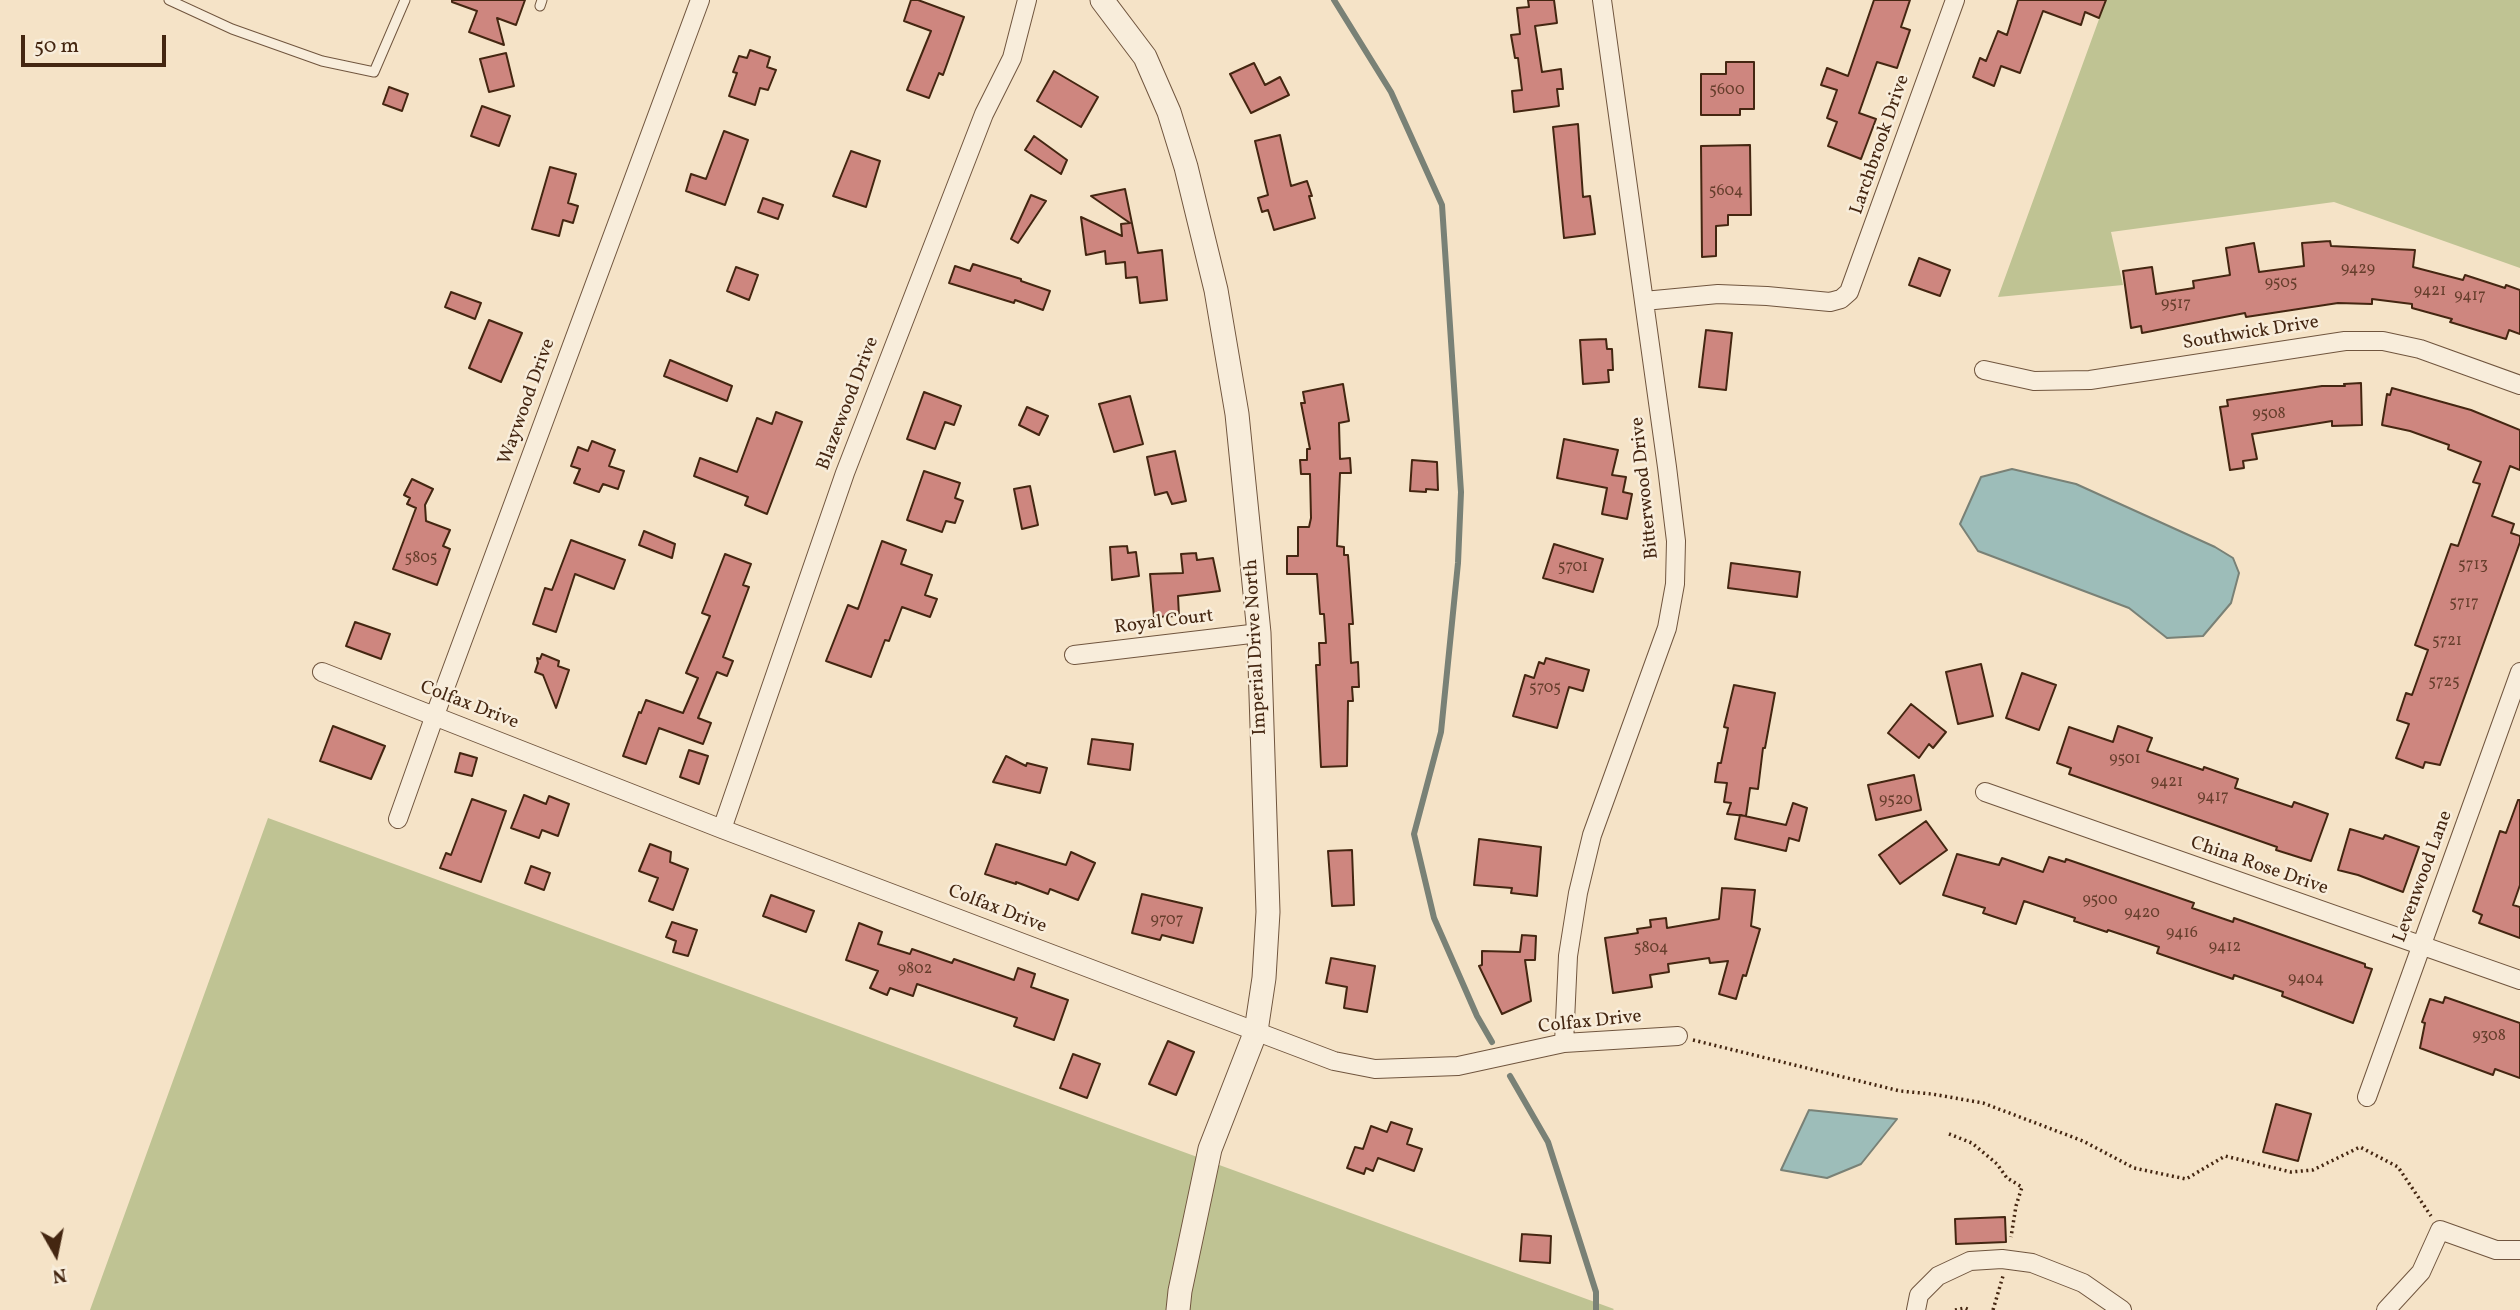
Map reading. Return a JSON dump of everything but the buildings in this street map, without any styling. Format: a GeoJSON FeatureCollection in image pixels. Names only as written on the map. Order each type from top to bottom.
{"type":"FeatureCollection","features":[{"type":"Feature","properties":{"kind":"street","name":"Waywood Drive"},"geometry":{"type":"LineString","coordinates":[[398,819],[700,0]]}},
{"type":"Feature","properties":{"kind":"street","name":"Blazewood Drive"},"geometry":{"type":"LineString","coordinates":[[722,829],[845,473],[984,114],[1012,58],[1027,0]]}},
{"type":"Feature","properties":{"kind":"street","name":"Imperial Drive North"},"geometry":{"type":"LineString","coordinates":[[1102,0],[1145,57],[1169,111],[1186,167],[1216,290],[1237,414],[1259,633],[1268,912],[1264,978],[1256,1031],[1210,1149],[1178,1310]]}},
{"type":"Feature","properties":{"kind":"street","name":"Bitterwood Drive"},"geometry":{"type":"LineString","coordinates":[[1564,1043],[1568,956],[1585,862],[1592,835],[1667,628],[1675,584],[1676,541],[1602,0]]}},
{"type":"Feature","properties":{"kind":"street","name":"Larchbrook Drive"},"geometry":{"type":"LineString","coordinates":[[1644,301],[1718,295],[1830,302],[1841,299],[1849,292],[1955,0]]}},
{"type":"Feature","properties":{"kind":"street","name":"Southwick Drive"},"geometry":{"type":"LineString","coordinates":[[1984,370],[2034,381],[2090,380],[2345,341],[2384,341],[2420,349],[2520,385]]}},
{"type":"Feature","properties":{"kind":"street","name":"Royal Court"},"geometry":{"type":"LineString","coordinates":[[1074,655],[1259,633]]}},
{"type":"Feature","properties":{"kind":"street","name":"Colfax Drive"},"geometry":{"type":"LineString","coordinates":[[322,672],[722,829],[1334,1062],[1375,1069],[1458,1066],[1564,1043],[1678,1036]]}},
{"type":"Feature","properties":{"kind":"street","name":"Levenwood Lane"},"geometry":{"type":"LineString","coordinates":[[2367,1097],[2520,672]]}},
{"type":"Feature","properties":{"kind":"street","name":"China Rose Drive"},"geometry":{"type":"LineString","coordinates":[[1984,792],[2520,980]]}},
{"type":"Feature","properties":{"kind":"street"},"geometry":{"type":"LineString","coordinates":[[2386,1310],[2421,1272],[2440,1230],[2496,1250],[2520,1250]]}},
{"type":"Feature","properties":{"kind":"street"},"geometry":{"type":"LineString","coordinates":[[1916,1310],[1919,1295],[1938,1276],[1970,1261],[2002,1259],[2032,1263],[2083,1283],[2122,1310]]}},
{"type":"Feature","properties":{"kind":"lane"},"geometry":{"type":"LineString","coordinates":[[169,0],[232,29],[309,57],[374,72],[405,0]]}},
{"type":"Feature","properties":{"kind":"path"},"geometry":{"type":"LineString","coordinates":[[1678,1036],[1900,1091],[1983,1104],[2083,1141],[2134,1168],[2186,1179],[2225,1156],[2291,1172],[2313,1170],[2360,1147],[2398,1167],[2440,1230]]}},
{"type":"Feature","properties":{"kind":"path"},"geometry":{"type":"LineString","coordinates":[[1949,1134],[1972,1143],[1997,1164],[2007,1178],[2022,1187],[2011,1237]]}},
{"type":"Feature","properties":{"kind":"path"},"geometry":{"type":"LineString","coordinates":[[1993,1310],[2003,1274]]}},
{"type":"Feature","properties":{"kind":"path"},"geometry":{"type":"LineString","coordinates":[[1955,1310],[1970,1310]]}},
{"type":"Feature","properties":{"kind":"green space"},"geometry":{"type":"Polygon","coordinates":[[[2106,0],[2520,0],[2520,268],[2334,202],[2111,232],[2123,285],[1998,297],[2106,0]]]}},
{"type":"Feature","properties":{"kind":"green space"},"geometry":{"type":"Polygon","coordinates":[[[268,818],[1614,1309],[90,1310],[268,818]]]}},
{"type":"Feature","properties":{"kind":"water"},"geometry":{"type":"Polygon","coordinates":[[[2012,469],[2076,484],[2215,547],[2233,558],[2239,573],[2231,603],[2203,636],[2167,638],[2129,608],[1978,551],[1960,524],[1981,477],[2012,469]]]}},
{"type":"Feature","properties":{"kind":"water"},"geometry":{"type":"Polygon","coordinates":[[[1809,1110],[1897,1119],[1861,1164],[1827,1178],[1781,1170],[1809,1110]]]}},
{"type":"Feature","properties":{"kind":"waterway"},"geometry":{"type":"LineString","coordinates":[[1334,0],[1391,92],[1442,205],[1461,492],[1458,563],[1441,732],[1414,834],[1434,918],[1477,1016],[1492,1042]]}},
{"type":"Feature","properties":{"kind":"waterway"},"geometry":{"type":"LineString","coordinates":[[1510,1076],[1548,1142],[1596,1292],[1596,1310]]}}]}
